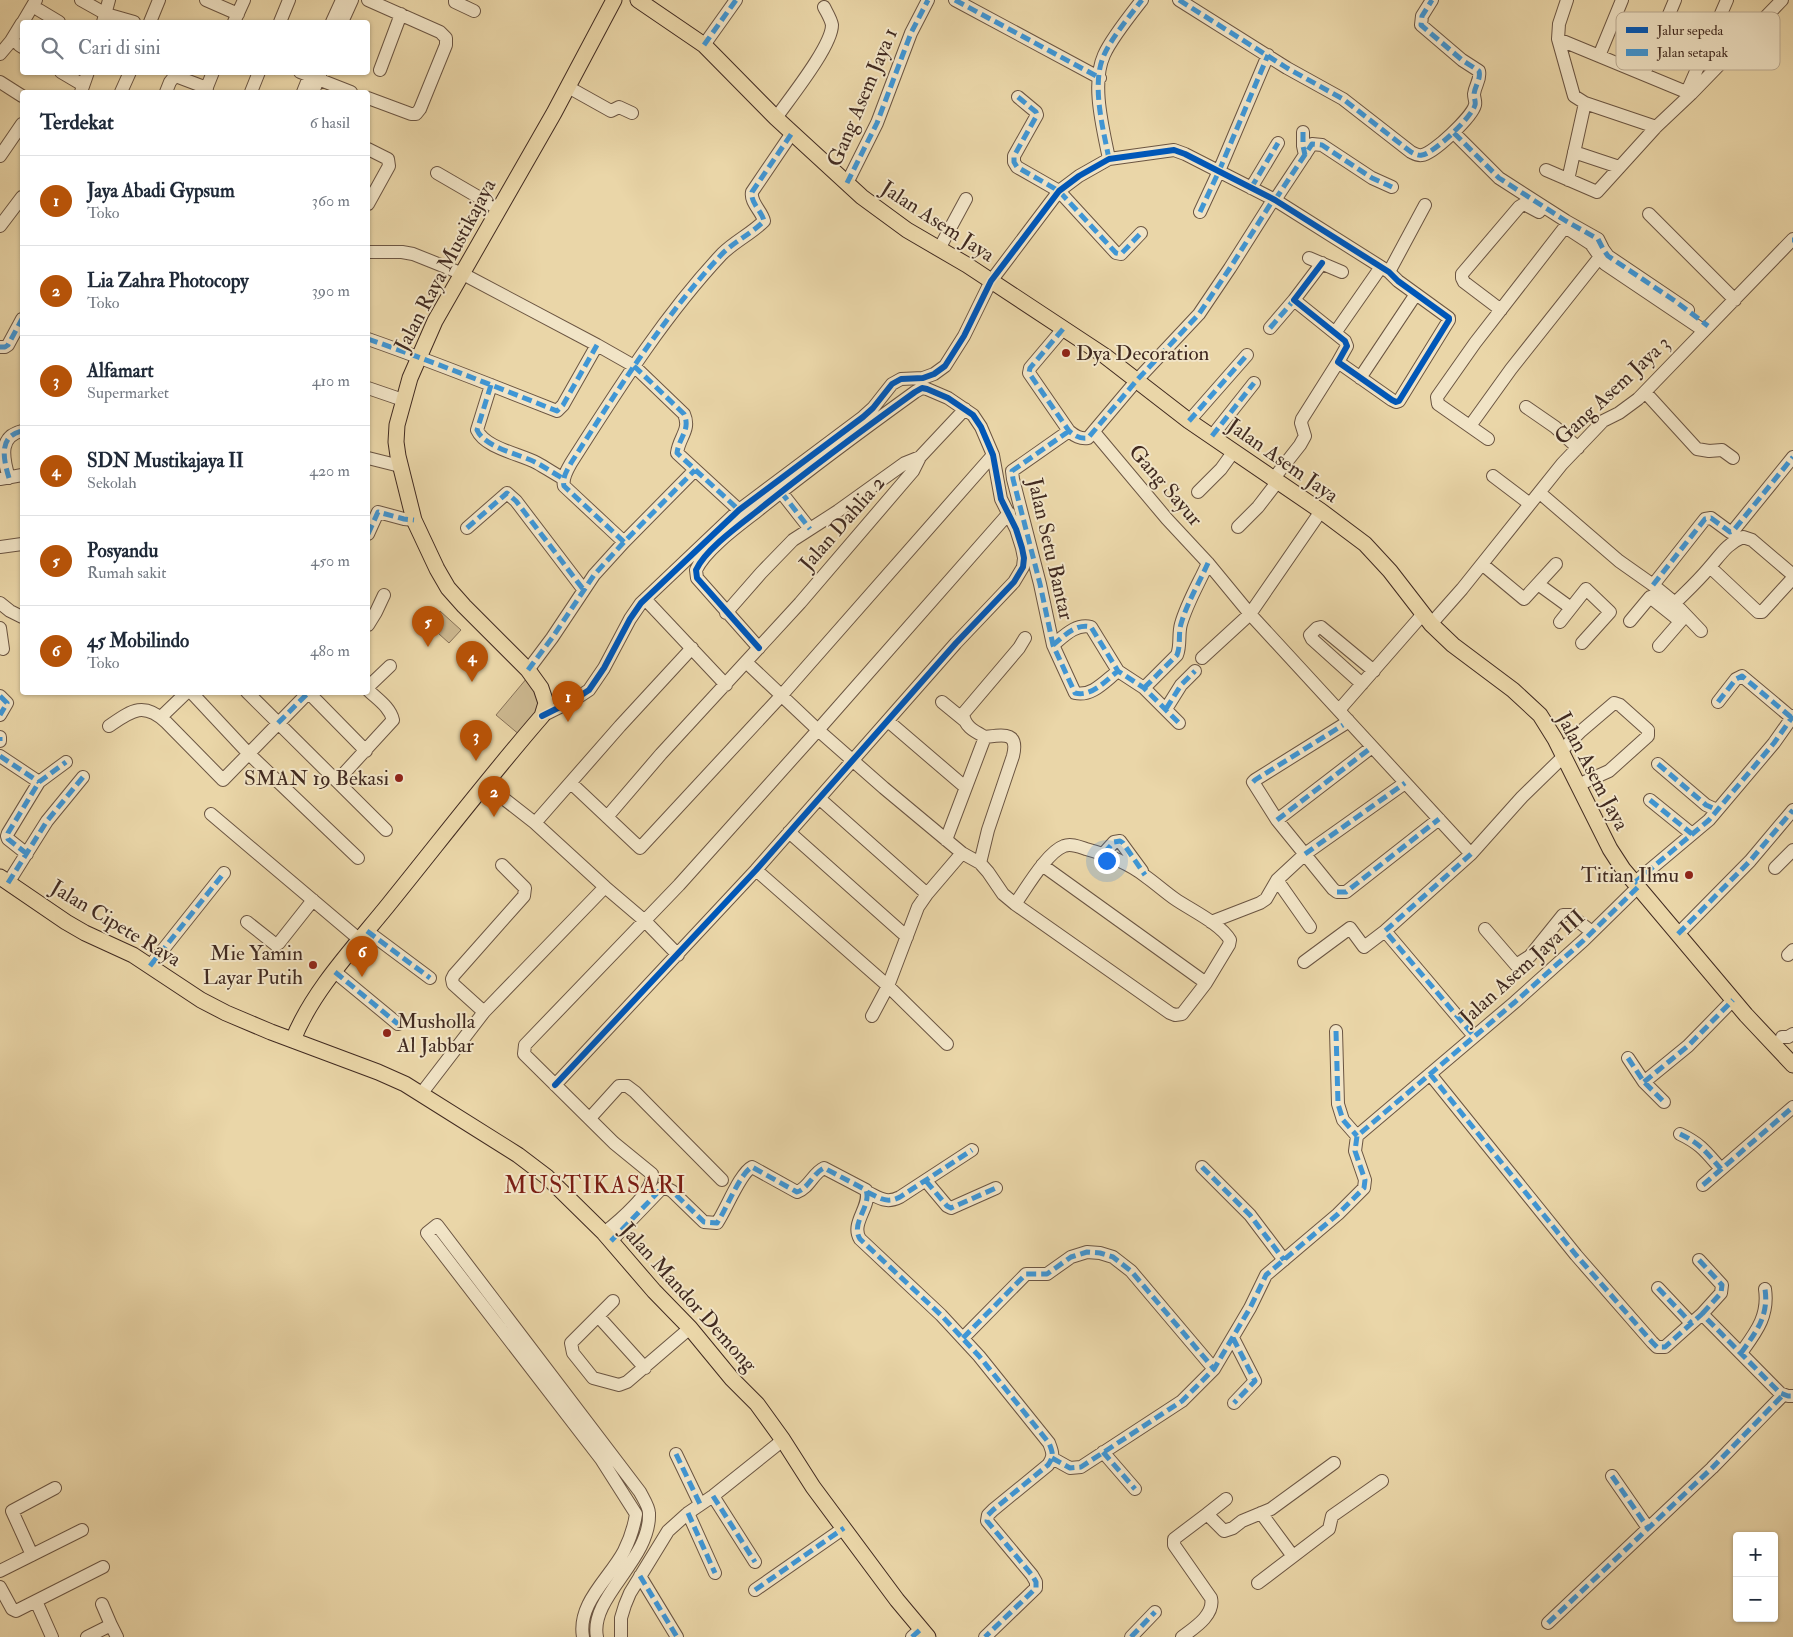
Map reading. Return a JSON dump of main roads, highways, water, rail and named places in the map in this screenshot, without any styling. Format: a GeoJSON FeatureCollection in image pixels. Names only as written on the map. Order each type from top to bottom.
{"type":"FeatureCollection","features":[{"type":"Feature","properties":{"kind":"main road","name":"Jalan Raya Mustikajaya"},"geometry":{"type":"LineString","coordinates":[[294,1040],[304,1014],[335,972],[485,784],[542,716],[546,703],[541,688],[528,670],[448,588],[414,520],[400,466],[396,442],[396,425],[410,378],[435,321],[568,87],[614,0]]}},
{"type":"Feature","properties":{"kind":"main road","name":"Jalan Asem Jaya"},"geometry":{"type":"LineString","coordinates":[[638,0],[704,45],[776,118],[862,197],[890,218],[991,281],[1105,356],[1189,421],[1321,511],[1374,552],[1427,619],[1453,645],[1527,702],[1548,727],[1610,849],[1636,885],[1764,1036],[1793,1065]]}},
{"type":"Feature","properties":{"kind":"main road","name":"Jalan Cipete Raya"},"geometry":{"type":"LineString","coordinates":[[4,880],[71,926],[115,946],[150,966],[201,1000],[226,1013],[294,1040]]}},
{"type":"Feature","properties":{"kind":"main road","name":"Jalan Mandor Demong"},"geometry":{"type":"LineString","coordinates":[[294,1040],[405,1084],[534,1166],[547,1177],[607,1237],[654,1291],[690,1328],[732,1379],[757,1404],[813,1487],[920,1634]]}},
{"type":"Feature","properties":{"kind":"place","name":"Dya Decoration"},"geometry":{"type":"Point","coordinates":[1066,353]}},
{"type":"Feature","properties":{"kind":"place","name":"Posyandu"},"geometry":{"type":"Point","coordinates":[428,647]}},
{"type":"Feature","properties":{"kind":"place","name":"SDN Mustikajaya II"},"geometry":{"type":"Point","coordinates":[472,682]}},
{"type":"Feature","properties":{"kind":"place","name":"Jaya Abadi Gypsum"},"geometry":{"type":"Point","coordinates":[568,722]}},
{"type":"Feature","properties":{"kind":"place","name":"Alfamart"},"geometry":{"type":"Point","coordinates":[476,761]}},
{"type":"Feature","properties":{"kind":"place","name":"SMAN 19 Bekasi"},"geometry":{"type":"Point","coordinates":[399,778]}},
{"type":"Feature","properties":{"kind":"place","name":"Lia Zahra Photocopy"},"geometry":{"type":"Point","coordinates":[494,817]}},
{"type":"Feature","properties":{"kind":"place","name":"Titian Ilmu"},"geometry":{"type":"Point","coordinates":[1689,875]}},
{"type":"Feature","properties":{"kind":"place","name":"Mie Yamin Layar Putih"},"geometry":{"type":"Point","coordinates":[313,965]}},
{"type":"Feature","properties":{"kind":"place","name":"45 Mobilindo"},"geometry":{"type":"Point","coordinates":[362,977]}},
{"type":"Feature","properties":{"kind":"place","name":"Musholla Al Jabbar"},"geometry":{"type":"Point","coordinates":[387,1033]}},
{"type":"Feature","properties":{"kind":"district","name":"MUSTIKASARI"},"geometry":{"type":"Point","coordinates":[595,1185]}}]}
